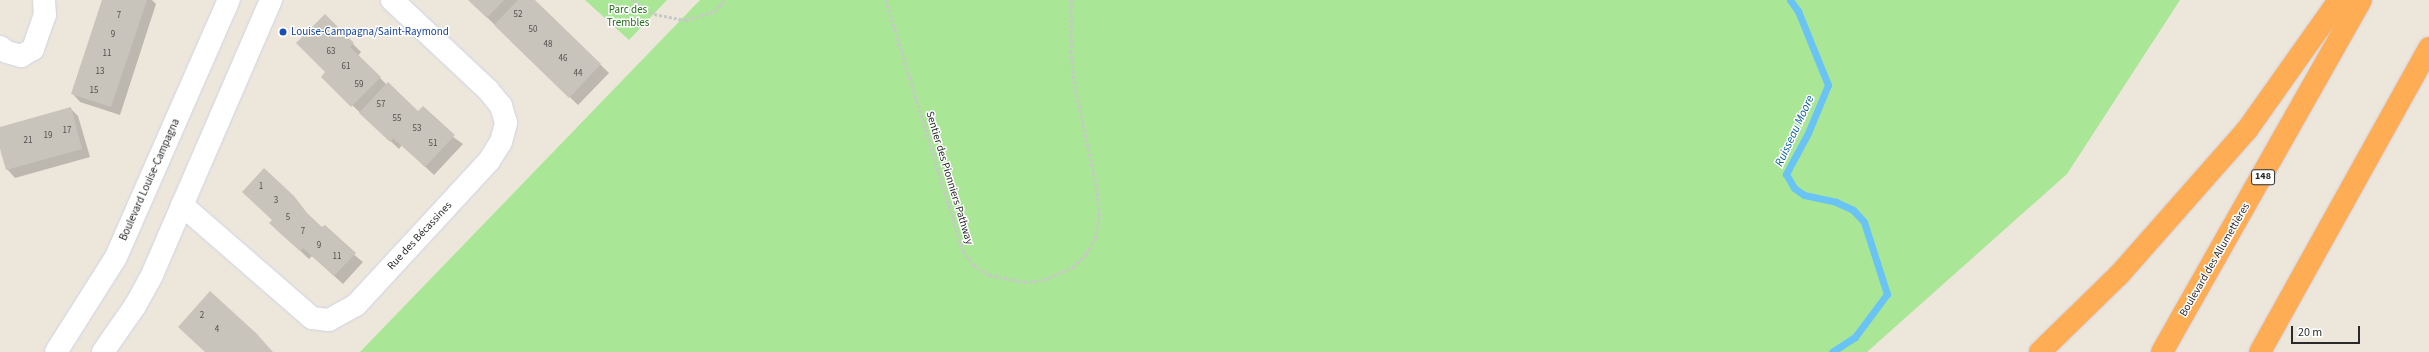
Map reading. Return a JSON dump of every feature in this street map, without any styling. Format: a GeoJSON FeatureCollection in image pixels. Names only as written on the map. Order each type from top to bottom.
{"type":"FeatureCollection","features":[{"type":"Feature","properties":{"kind":"highway"},"geometry":{"type":"LineString","coordinates":[[2040,352],[2119,275],[2247,130],[2339,0]]}},
{"type":"Feature","properties":{"kind":"highway","name":"Boulevard des Allumettières"},"geometry":{"type":"LineString","coordinates":[[2162,352],[2361,0]]}},
{"type":"Feature","properties":{"kind":"highway"},"geometry":{"type":"LineString","coordinates":[[2260,352],[2429,48]]}},
{"type":"Feature","properties":{"kind":"street"},"geometry":{"type":"LineString","coordinates":[[0,47],[7,52],[21,56],[33,49],[45,15],[44,0]]}},
{"type":"Feature","properties":{"kind":"street","name":"Boulevard Louise-Campagna"},"geometry":{"type":"LineString","coordinates":[[56,352],[116,257],[229,0]]}},
{"type":"Feature","properties":{"kind":"street"},"geometry":{"type":"LineString","coordinates":[[103,352],[135,306],[152,275],[271,0]]}},
{"type":"Feature","properties":{"kind":"street","name":"Rue des Bécassines"},"geometry":{"type":"LineString","coordinates":[[182,205],[312,318],[329,320],[356,305],[489,161],[501,142],[506,123],[501,106],[488,90],[392,0]]}},
{"type":"Feature","properties":{"kind":"path"},"geometry":{"type":"LineString","coordinates":[[633,0],[654,14],[686,20],[715,11],[725,0]]}},
{"type":"Feature","properties":{"kind":"path","name":"Sentier des Pionniers Pathway"},"geometry":{"type":"LineString","coordinates":[[886,0],[963,252],[974,265],[990,275],[1024,282],[1044,280],[1073,267],[1086,254],[1095,239],[1098,224],[1097,191],[1074,84],[1070,53],[1072,0]]}},
{"type":"Feature","properties":{"kind":"green space","name":"Parc des Trembles"},"geometry":{"type":"Polygon","coordinates":[[[585,0],[667,0],[629,40],[585,0]]]}},
{"type":"Feature","properties":{"kind":"green space"},"geometry":{"type":"Polygon","coordinates":[[[700,0],[2180,0],[2067,174],[1867,352],[360,352],[700,0]]]}},
{"type":"Feature","properties":{"kind":"building"},"geometry":{"type":"Polygon","coordinates":[[[102,0],[147,0],[111,107],[71,94],[102,0]]]}},
{"type":"Feature","properties":{"kind":"building"},"geometry":{"type":"Polygon","coordinates":[[[468,0],[504,0],[487,18],[468,0]]]}},
{"type":"Feature","properties":{"kind":"building"},"geometry":{"type":"Polygon","coordinates":[[[518,0],[535,0],[601,64],[569,98],[494,25],[518,0]]]}},
{"type":"Feature","properties":{"kind":"building"},"geometry":{"type":"Polygon","coordinates":[[[325,14],[354,43],[350,47],[381,77],[351,107],[321,77],[325,72],[296,43],[325,14]]]}},
{"type":"Feature","properties":{"kind":"building"},"geometry":{"type":"Polygon","coordinates":[[[388,82],[418,111],[423,106],[455,135],[425,167],[393,138],[390,142],[359,113],[388,82]]]}},
{"type":"Feature","properties":{"kind":"building"},"geometry":{"type":"Polygon","coordinates":[[[71,107],[82,149],[6,170],[0,149],[0,127],[71,107]]]}},
{"type":"Feature","properties":{"kind":"building"},"geometry":{"type":"Polygon","coordinates":[[[264,168],[294,196],[307,213],[322,227],[325,225],[356,253],[334,276],[303,248],[300,251],[283,236],[269,223],[272,220],[242,192],[264,168]]]}},
{"type":"Feature","properties":{"kind":"building"},"geometry":{"type":"Polygon","coordinates":[[[210,291],[256,333],[273,352],[205,352],[178,327],[210,291]]]}},
{"type":"Feature","properties":{"kind":"waterway","name":"Ruisseau Moore"},"geometry":{"type":"LineString","coordinates":[[1790,0],[1798,11],[1828,85],[1808,133],[1786,174],[1794,188],[1804,195],[1836,202],[1853,210],[1864,222],[1887,294],[1855,337],[1832,352]]}},
{"type":"Feature","properties":{"kind":"place","name":"Louise-Campagna/Saint-Raymond"},"geometry":{"type":"Point","coordinates":[283,32]}}]}
